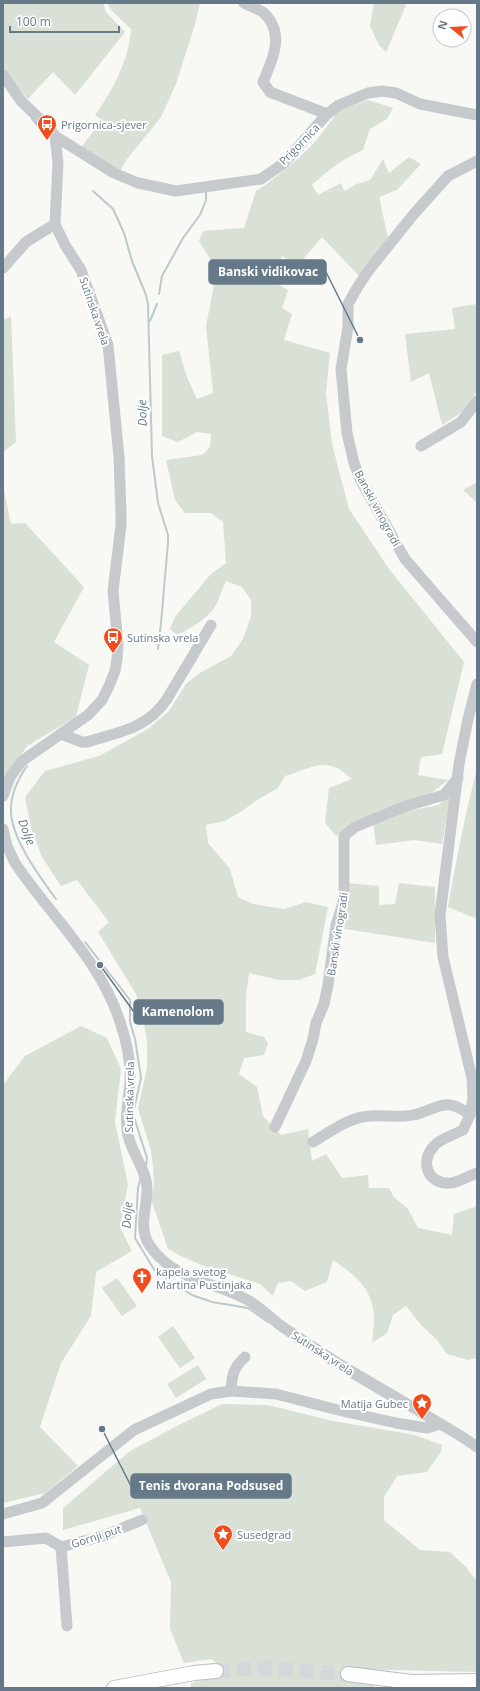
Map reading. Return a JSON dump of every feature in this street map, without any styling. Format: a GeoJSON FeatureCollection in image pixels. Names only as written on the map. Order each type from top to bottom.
{"type":"FeatureCollection","features":[{"type":"Feature","properties":{"kind":"main road"},"geometry":{"type":"LineString","coordinates":[[114,1688],[216,1670]]}},
{"type":"Feature","properties":{"kind":"main road"},"geometry":{"type":"LineString","coordinates":[[348,1674],[411,1682],[477,1681]]}},
{"type":"Feature","properties":{"kind":"street"},"geometry":{"type":"LineString","coordinates":[[244,3],[263,12],[275,29],[274,55],[263,82],[270,92],[327,114]]}},
{"type":"Feature","properties":{"kind":"street","name":"Prigornica"},"geometry":{"type":"LineString","coordinates":[[3,75],[21,102],[55,136],[114,173],[138,183],[176,191],[261,179],[284,162],[327,114],[339,105],[368,93],[382,91],[396,93],[420,104],[477,115]]}},
{"type":"Feature","properties":{"kind":"street"},"geometry":{"type":"LineString","coordinates":[[3,268],[26,242],[54,224],[58,163],[55,136]]}},
{"type":"Feature","properties":{"kind":"street","name":"Banski vinogradi"},"geometry":{"type":"LineString","coordinates":[[477,161],[448,176],[408,221],[369,270],[357,288],[348,304],[348,327],[341,369],[347,433],[354,463],[360,479],[405,559],[477,642]]}},
{"type":"Feature","properties":{"kind":"street","name":"Sutinska vrela"},"geometry":{"type":"LineString","coordinates":[[3,796],[10,777],[22,761],[88,715],[102,700],[110,686],[115,671],[118,645],[113,580],[119,546],[121,512],[119,457],[108,345],[81,270],[54,224]]}},
{"type":"Feature","properties":{"kind":"street"},"geometry":{"type":"LineString","coordinates":[[421,446],[461,422],[477,401]]}},
{"type":"Feature","properties":{"kind":"street"},"geometry":{"type":"LineString","coordinates":[[61,734],[82,742],[87,742],[129,730],[149,720],[160,710],[211,625]]}},
{"type":"Feature","properties":{"kind":"street","name":"Banski vinogradi"},"geometry":{"type":"LineString","coordinates":[[470,1115],[473,1099],[472,1078],[443,957],[440,915],[458,778],[467,725],[477,684]]}},
{"type":"Feature","properties":{"kind":"street","name":"Banski vinogradi"},"geometry":{"type":"LineString","coordinates":[[275,1128],[306,1061],[316,1023],[324,1004],[336,925],[343,903],[344,836],[355,827],[379,817],[406,806],[444,795],[458,778]]}},
{"type":"Feature","properties":{"kind":"street","name":"Sutinska vrela"},"geometry":{"type":"LineString","coordinates":[[3,829],[7,846],[15,863],[96,968],[112,1000],[121,1025],[131,1065],[130,1084],[126,1108],[127,1130],[130,1146],[146,1179],[147,1187],[143,1220],[146,1238],[156,1253],[167,1264],[188,1277],[252,1303],[308,1345],[477,1447]]}},
{"type":"Feature","properties":{"kind":"street"},"geometry":{"type":"LineString","coordinates":[[313,1142],[343,1124],[367,1116],[412,1115],[450,1103],[461,1108],[470,1115],[463,1130],[439,1141],[433,1146],[428,1154],[426,1163],[428,1174],[440,1182],[451,1182],[477,1173]]}},
{"type":"Feature","properties":{"kind":"street"},"geometry":{"type":"LineString","coordinates":[[231,1391],[234,1370],[237,1364],[245,1357]]}},
{"type":"Feature","properties":{"kind":"street"},"geometry":{"type":"LineString","coordinates":[[3,1514],[42,1503],[134,1430],[211,1394],[231,1391],[276,1394],[338,1410],[427,1428],[440,1424]]}},
{"type":"Feature","properties":{"kind":"street","name":"Gornji put"},"geometry":{"type":"LineString","coordinates":[[3,1542],[46,1538],[61,1547],[103,1536],[142,1520]]}},
{"type":"Feature","properties":{"kind":"street"},"geometry":{"type":"LineString","coordinates":[[61,1547],[67,1626]]}},
{"type":"Feature","properties":{"kind":"shaded area"},"geometry":{"type":"Polygon","coordinates":[[[3,3],[103,3],[106,12],[125,32],[75,95],[53,72],[28,99],[3,70],[3,3]]]}},
{"type":"Feature","properties":{"kind":"shaded area"},"geometry":{"type":"Polygon","coordinates":[[[108,3],[200,3],[176,84],[161,117],[127,159],[119,173],[80,149],[102,120],[95,115],[114,85],[130,41],[131,29],[110,9],[108,3]]]}},
{"type":"Feature","properties":{"kind":"shaded area"},"geometry":{"type":"Polygon","coordinates":[[[374,3],[407,3],[386,52],[379,45],[370,26],[374,3]]]}},
{"type":"Feature","properties":{"kind":"shaded area"},"geometry":{"type":"Polygon","coordinates":[[[368,100],[393,108],[387,119],[370,129],[363,150],[336,165],[312,185],[318,195],[341,183],[344,191],[357,184],[370,180],[383,159],[389,173],[409,157],[421,164],[397,190],[379,197],[388,238],[359,276],[322,237],[298,265],[282,256],[271,280],[288,290],[282,308],[292,314],[284,340],[330,353],[326,393],[332,444],[349,509],[389,569],[464,662],[442,754],[421,757],[418,775],[448,780],[430,794],[360,820],[336,836],[325,823],[329,788],[352,779],[335,767],[320,765],[285,776],[278,788],[242,811],[225,821],[206,825],[208,843],[230,869],[238,897],[253,904],[284,909],[306,902],[328,907],[315,974],[299,980],[279,980],[249,973],[246,996],[246,1032],[264,1037],[268,1043],[264,1055],[244,1058],[239,1074],[257,1087],[263,1116],[281,1135],[308,1129],[312,1161],[326,1154],[342,1178],[368,1175],[369,1188],[389,1188],[394,1197],[408,1209],[418,1228],[452,1235],[454,1214],[477,1206],[477,1358],[468,1360],[447,1354],[437,1340],[421,1325],[406,1306],[393,1315],[387,1333],[372,1343],[374,1315],[370,1297],[366,1289],[355,1276],[333,1260],[327,1282],[305,1291],[291,1281],[278,1283],[273,1296],[260,1284],[204,1266],[168,1249],[151,1199],[154,1187],[151,1151],[138,1108],[147,1068],[147,1042],[143,1016],[136,994],[98,932],[109,922],[77,880],[61,886],[42,857],[31,828],[25,797],[45,771],[99,756],[148,729],[169,711],[186,684],[198,674],[231,656],[243,639],[251,616],[251,600],[242,587],[226,581],[215,607],[205,618],[177,635],[170,629],[175,617],[211,574],[226,563],[223,522],[211,513],[185,513],[175,500],[166,460],[202,455],[210,447],[211,434],[197,432],[178,442],[162,436],[162,355],[179,351],[187,377],[197,399],[213,393],[206,326],[217,270],[199,241],[203,231],[244,228],[256,191],[292,164],[316,141],[339,110],[368,100]]]}},
{"type":"Feature","properties":{"kind":"shaded area"},"geometry":{"type":"Polygon","coordinates":[[[477,304],[477,391],[462,412],[442,425],[429,373],[411,382],[405,334],[455,329],[452,308],[477,304]]]}},
{"type":"Feature","properties":{"kind":"shaded area"},"geometry":{"type":"Polygon","coordinates":[[[11,316],[16,442],[3,452],[3,320],[11,316]]]}},
{"type":"Feature","properties":{"kind":"shaded area"},"geometry":{"type":"Polygon","coordinates":[[[477,482],[477,503],[463,490],[477,482]]]}},
{"type":"Feature","properties":{"kind":"shaded area"},"geometry":{"type":"Polygon","coordinates":[[[3,485],[11,524],[25,523],[84,587],[54,642],[89,665],[76,717],[27,746],[5,778],[3,788],[3,485]]]}},
{"type":"Feature","properties":{"kind":"shaded area"},"geometry":{"type":"Polygon","coordinates":[[[477,769],[477,919],[448,907],[461,838],[477,769]]]}},
{"type":"Feature","properties":{"kind":"shaded area"},"geometry":{"type":"Polygon","coordinates":[[[451,791],[442,844],[414,840],[376,845],[373,822],[402,812],[439,805],[451,791]]]}},
{"type":"Feature","properties":{"kind":"shaded area"},"geometry":{"type":"Polygon","coordinates":[[[347,883],[379,886],[379,905],[395,904],[399,883],[435,887],[435,943],[339,928],[347,883]]]}},
{"type":"Feature","properties":{"kind":"shaded area"},"geometry":{"type":"Polygon","coordinates":[[[81,1026],[107,1038],[121,1069],[115,1122],[128,1184],[120,1227],[132,1251],[96,1272],[91,1316],[61,1363],[40,1427],[78,1466],[45,1493],[3,1503],[3,1085],[25,1056],[81,1026]]]}},
{"type":"Feature","properties":{"kind":"shaded area"},"geometry":{"type":"Polygon","coordinates":[[[117,1278],[137,1306],[122,1316],[102,1288],[117,1278]]]}},
{"type":"Feature","properties":{"kind":"shaded area"},"geometry":{"type":"Polygon","coordinates":[[[173,1326],[195,1358],[180,1368],[158,1337],[173,1326]]]}},
{"type":"Feature","properties":{"kind":"shaded area"},"geometry":{"type":"Polygon","coordinates":[[[198,1365],[206,1379],[176,1398],[167,1384],[198,1365]]]}},
{"type":"Feature","properties":{"kind":"shaded area"},"geometry":{"type":"Polygon","coordinates":[[[222,1404],[268,1405],[333,1421],[415,1435],[442,1445],[441,1452],[427,1472],[397,1476],[384,1497],[384,1520],[420,1550],[450,1552],[466,1567],[477,1581],[477,1672],[348,1669],[375,1683],[373,1688],[191,1688],[191,1683],[215,1677],[219,1672],[218,1664],[211,1659],[184,1663],[170,1629],[171,1582],[140,1508],[63,1530],[63,1508],[130,1451],[222,1404]]]}},
{"type":"Feature","properties":{"kind":"waterway","name":"Dolje"},"geometry":{"type":"LineString","coordinates":[[32,119],[41,129]]}},
{"type":"Feature","properties":{"kind":"waterway"},"geometry":{"type":"LineString","coordinates":[[159,294],[162,276],[183,238],[200,215],[206,200],[206,190]]}},
{"type":"Feature","properties":{"kind":"waterway","name":"Dolje"},"geometry":{"type":"LineString","coordinates":[[93,191],[113,209],[124,233],[132,261],[146,295],[148,304],[152,456],[158,503],[168,535],[158,649]]}},
{"type":"Feature","properties":{"kind":"waterway"},"geometry":{"type":"LineString","coordinates":[[150,321],[157,304]]}},
{"type":"Feature","properties":{"kind":"waterway","name":"Dolje"},"geometry":{"type":"LineString","coordinates":[[27,766],[18,781],[14,792],[11,803],[12,820],[15,832],[27,856],[56,899]]}},
{"type":"Feature","properties":{"kind":"waterway","name":"Dolje"},"geometry":{"type":"LineString","coordinates":[[85,942],[130,1000],[130,1022],[135,1039],[141,1078],[133,1114],[147,1158],[146,1167]]}},
{"type":"Feature","properties":{"kind":"waterway","name":"Dolje"},"geometry":{"type":"LineString","coordinates":[[141,1176],[138,1188],[135,1238],[155,1271],[192,1295],[212,1302],[248,1308],[268,1322]]}},
{"type":"Feature","properties":{"kind":"waterway","name":"Dolje"},"geometry":{"type":"LineString","coordinates":[[291,1339],[336,1368]]}},
{"type":"Feature","properties":{"kind":"waterway","name":"Dolje"},"geometry":{"type":"LineString","coordinates":[[342,1372],[403,1408]]}},
{"type":"Feature","properties":{"kind":"tunnel"},"geometry":{"type":"LineString","coordinates":[[216,1671],[264,1668],[348,1674]]}},
{"type":"Feature","properties":{"kind":"place","name":"Prigornica-sjever"},"geometry":{"type":"Point","coordinates":[47,141]}},
{"type":"Feature","properties":{"kind":"place","name":"Banski vidikovac"},"geometry":{"type":"Point","coordinates":[360,340]}},
{"type":"Feature","properties":{"kind":"place","name":"Sutinska vrela"},"geometry":{"type":"Point","coordinates":[113,654]}},
{"type":"Feature","properties":{"kind":"place","name":"Kamenolom"},"geometry":{"type":"Point","coordinates":[100,965]}},
{"type":"Feature","properties":{"kind":"place","name":"kapela svetog Martina Pustinjaka"},"geometry":{"type":"Point","coordinates":[142,1294]}},
{"type":"Feature","properties":{"kind":"place","name":"Matija Gubec"},"geometry":{"type":"Point","coordinates":[422,1420]}},
{"type":"Feature","properties":{"kind":"place","name":"Tenis dvorana Podsused"},"geometry":{"type":"Point","coordinates":[102,1429]}},
{"type":"Feature","properties":{"kind":"place","name":"Susedgrad"},"geometry":{"type":"Point","coordinates":[223,1551]}}]}
